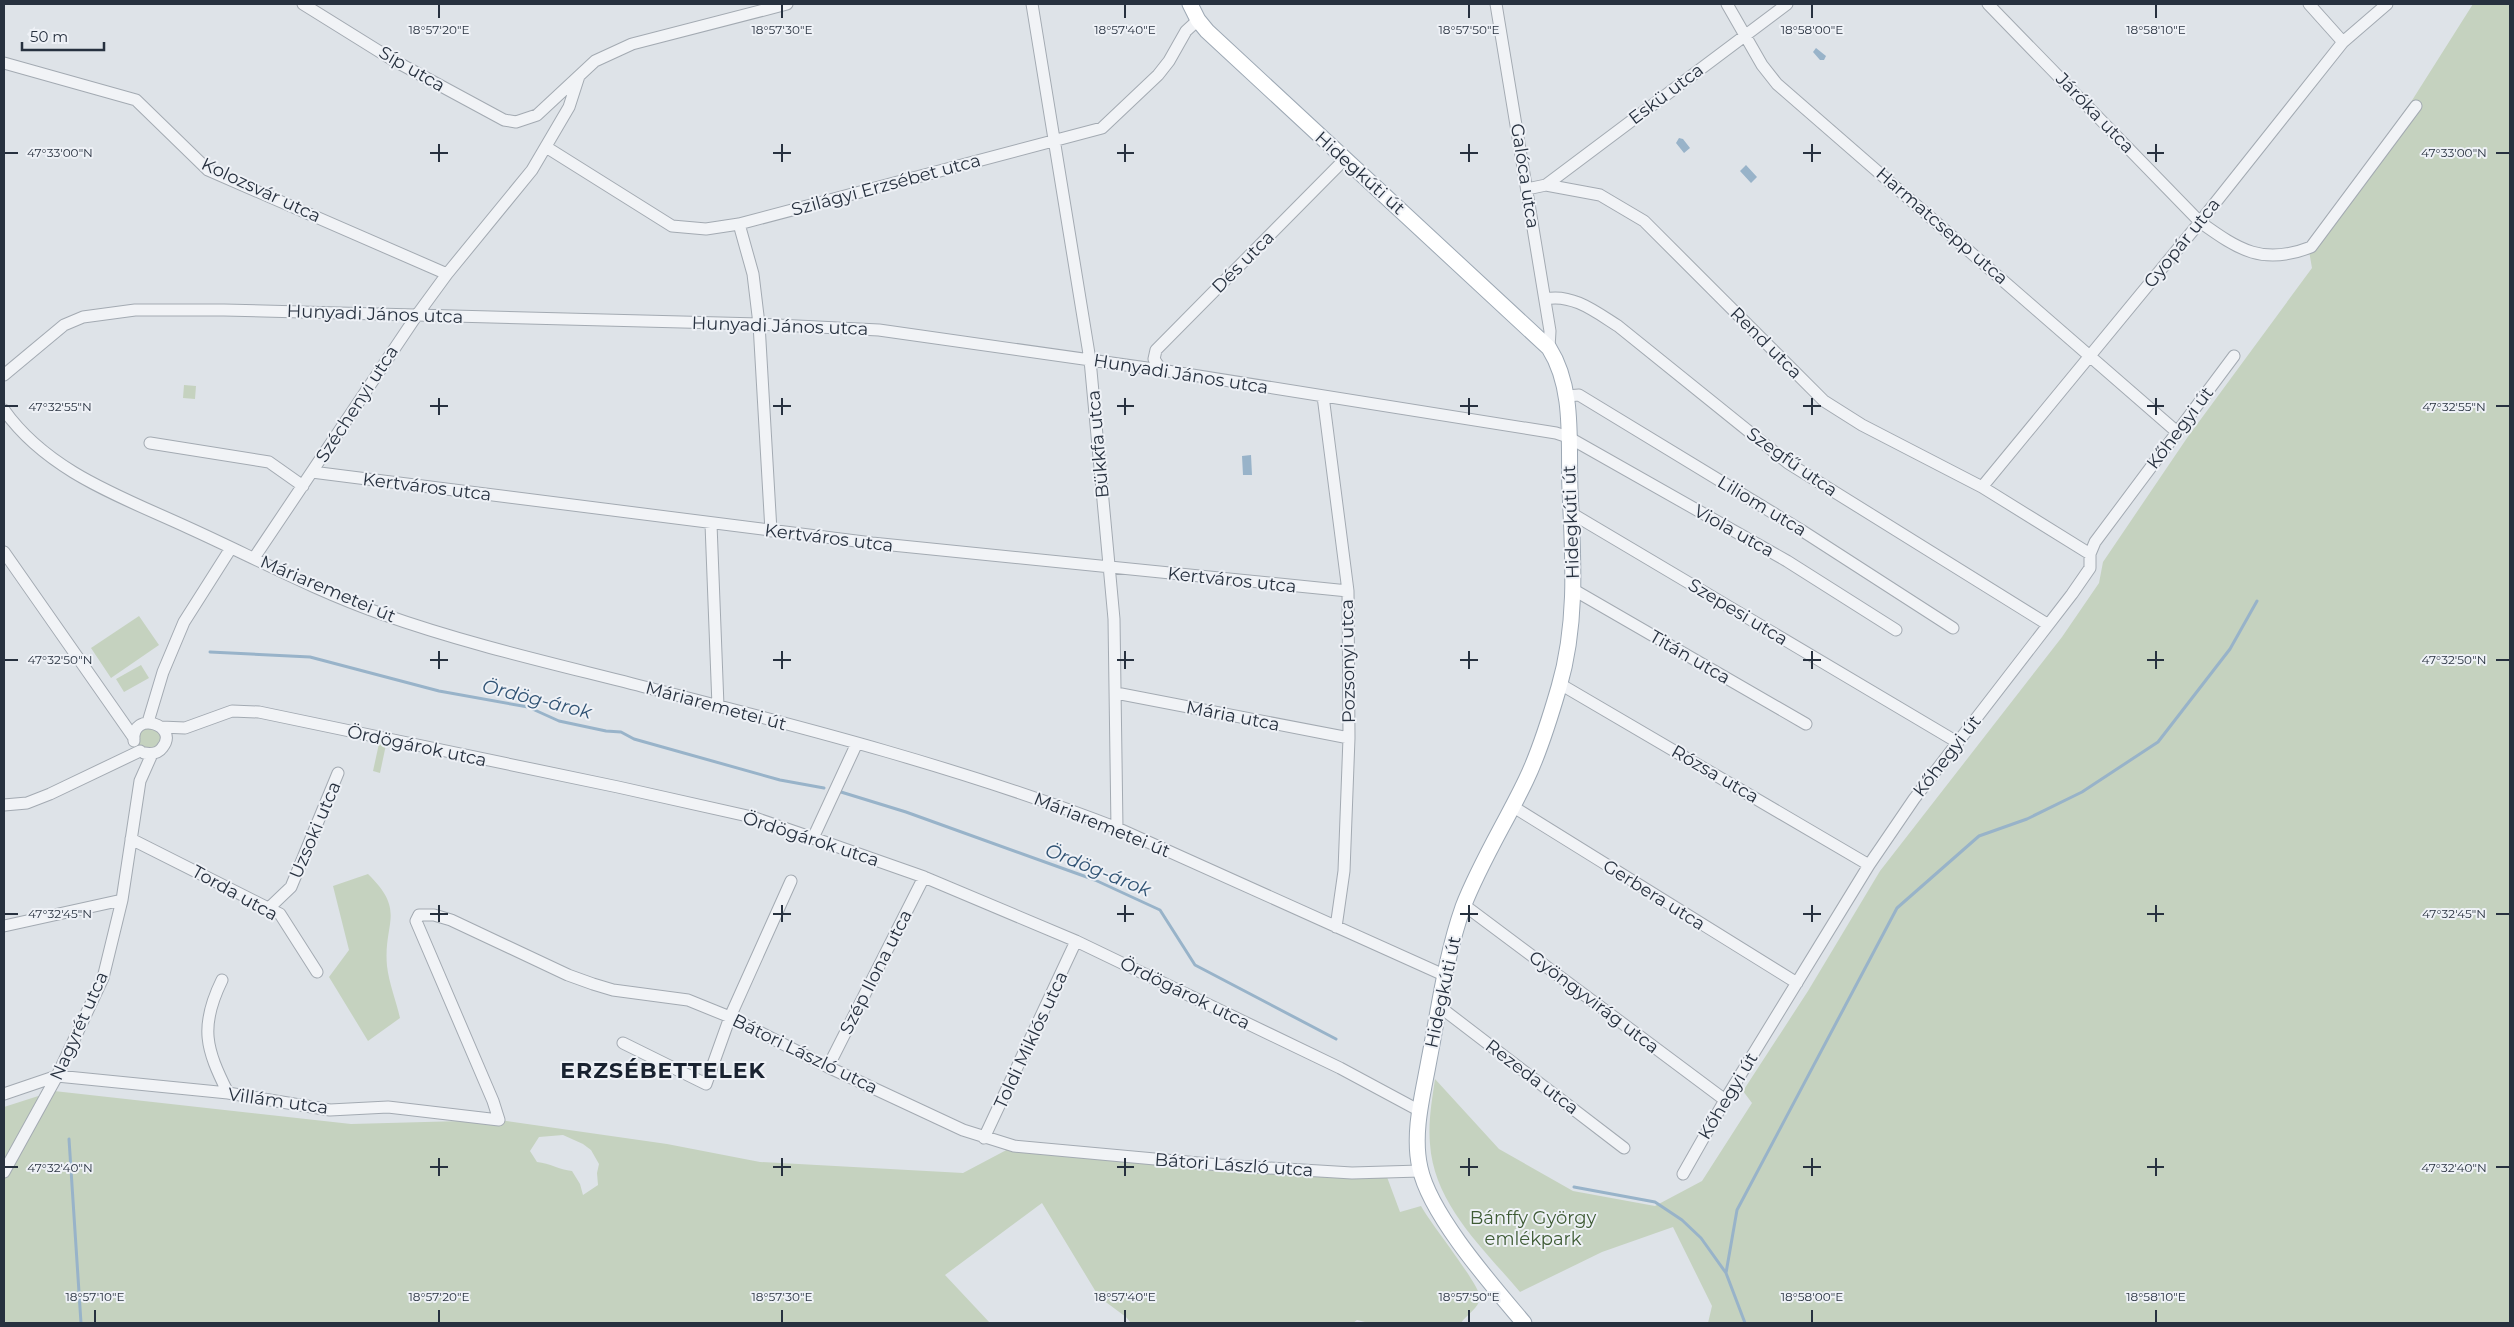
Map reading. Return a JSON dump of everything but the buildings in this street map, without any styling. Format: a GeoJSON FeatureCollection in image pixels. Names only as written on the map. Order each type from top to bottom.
{"type":"FeatureCollection","features":[{"type":"Feature","properties":{"kind":"main road","name":"Hidegkúti út"},"geometry":{"type":"LineString","coordinates":[[1190,4],[1198,20],[1341,163],[1549,348],[1558,363],[1566,396],[1574,590],[1567,652],[1560,684],[1540,746],[1464,905],[1446,976],[1420,1111],[1418,1150],[1420,1171],[1429,1193],[1490,1284],[1524,1323]]}},
{"type":"Feature","properties":{"kind":"street","name":"Síp utca"},"geometry":{"type":"LineString","coordinates":[[303,4],[393,60],[496,115],[516,122],[526,120],[538,116],[558,95]]}},
{"type":"Feature","properties":{"kind":"street"},"geometry":{"type":"LineString","coordinates":[[558,95],[595,61],[632,44],[787,4]]}},
{"type":"Feature","properties":{"kind":"street","name":"Bükkfa utca"},"geometry":{"type":"LineString","coordinates":[[1032,4],[1090,360],[1110,568],[1116,693],[1117,828]]}},
{"type":"Feature","properties":{"kind":"street","name":"Galóca utca"},"geometry":{"type":"LineString","coordinates":[[1496,4],[1550,331],[1549,348]]}},
{"type":"Feature","properties":{"kind":"street","name":"Harmatcsepp utca"},"geometry":{"type":"LineString","coordinates":[[1727,4],[1762,65],[1778,84],[2177,432]]}},
{"type":"Feature","properties":{"kind":"street","name":"Eskü utca"},"geometry":{"type":"LineString","coordinates":[[1546,185],[1787,4]]}},
{"type":"Feature","properties":{"kind":"street","name":"Járóka utca"},"geometry":{"type":"LineString","coordinates":[[1988,4],[2200,222],[2238,248],[2264,256],[2290,255],[2311,247],[2416,106]]}},
{"type":"Feature","properties":{"kind":"street"},"geometry":{"type":"LineString","coordinates":[[2309,4],[2344,42]]}},
{"type":"Feature","properties":{"kind":"street","name":"Gyopár utca"},"geometry":{"type":"LineString","coordinates":[[1982,487],[2200,222],[2344,42],[2387,4]]}},
{"type":"Feature","properties":{"kind":"street","name":"Szilágyi Erzsébet utca"},"geometry":{"type":"LineString","coordinates":[[546,147],[672,226],[706,229],[739,224],[1102,128],[1116,118],[1158,75],[1169,61],[1186,31],[1198,20]]}},
{"type":"Feature","properties":{"kind":"street","name":"Kolozsvár utca"},"geometry":{"type":"LineString","coordinates":[[4,63],[136,100],[208,170],[447,274]]}},
{"type":"Feature","properties":{"kind":"street","name":"Széchenyi utca"},"geometry":{"type":"LineString","coordinates":[[254,558],[417,315],[447,274],[517,190],[546,147],[569,108],[579,76]]}},
{"type":"Feature","properties":{"kind":"street"},"geometry":{"type":"LineString","coordinates":[[558,95],[564,96],[568,100],[569,108]]}},
{"type":"Feature","properties":{"kind":"street","name":"Dés utca"},"geometry":{"type":"LineString","coordinates":[[1161,370],[1154,359],[1156,350],[1341,163]]}},
{"type":"Feature","properties":{"kind":"street","name":"Rend utca"},"geometry":{"type":"LineString","coordinates":[[1527,188],[1546,185],[1600,195],[1644,221],[1824,401],[1862,425],[1982,487],[2090,554]]}},
{"type":"Feature","properties":{"kind":"street"},"geometry":{"type":"LineString","coordinates":[[739,224],[753,274],[759,324],[772,531]]}},
{"type":"Feature","properties":{"kind":"street","name":"Szegfű utca"},"geometry":{"type":"LineString","coordinates":[[1545,299],[1557,296],[1570,300],[1590,308],[1618,326],[1788,463],[2048,624]]}},
{"type":"Feature","properties":{"kind":"street","name":"Hunyadi János utca"},"geometry":{"type":"LineString","coordinates":[[4,376],[64,325],[83,317],[106,312],[224,310],[759,324],[879,330],[1161,370],[1552,432],[1568,437]]}},
{"type":"Feature","properties":{"kind":"street","name":"Kőhegyi út"},"geometry":{"type":"LineString","coordinates":[[1682,1174],[1725,1100],[1869,865],[1914,799],[2088,572],[2091,564],[2090,554],[2095,542],[2234,356]]}},
{"type":"Feature","properties":{"kind":"street","name":"Liliom utca"},"geometry":{"type":"LineString","coordinates":[[1566,396],[1579,395],[1801,530],[1953,628]]}},
{"type":"Feature","properties":{"kind":"street","name":"Pozsonyi utca"},"geometry":{"type":"LineString","coordinates":[[1323,396],[1348,591],[1350,738],[1344,871],[1336,927]]}},
{"type":"Feature","properties":{"kind":"street","name":"Máriaremetei út"},"geometry":{"type":"LineString","coordinates":[[4,410],[24,436],[63,467],[114,494],[378,613],[432,630],[857,743],[1030,797],[1117,828],[1446,976]]}},
{"type":"Feature","properties":{"kind":"street","name":"Viola utca"},"geometry":{"type":"LineString","coordinates":[[1568,437],[1787,561],[1896,630]]}},
{"type":"Feature","properties":{"kind":"street"},"geometry":{"type":"LineString","coordinates":[[150,443],[269,462],[302,486]]}},
{"type":"Feature","properties":{"kind":"street","name":"Kertváros utca"},"geometry":{"type":"LineString","coordinates":[[312,472],[711,524],[1110,568],[1348,591]]}},
{"type":"Feature","properties":{"kind":"street","name":"Szepesi utca"},"geometry":{"type":"LineString","coordinates":[[1571,513],[1957,742]]}},
{"type":"Feature","properties":{"kind":"street"},"geometry":{"type":"LineString","coordinates":[[711,524],[718,706]]}},
{"type":"Feature","properties":{"kind":"street","name":"Nagyrét utca"},"geometry":{"type":"LineString","coordinates":[[140,781],[152,754],[164,746],[166,736],[155,724],[156,698],[164,672],[184,622],[231,548]]}},
{"type":"Feature","properties":{"kind":"street"},"geometry":{"type":"LineString","coordinates":[[4,552],[136,741],[152,754]]}},
{"type":"Feature","properties":{"kind":"street","name":"Titán utca"},"geometry":{"type":"LineString","coordinates":[[1574,590],[1806,724]]}},
{"type":"Feature","properties":{"kind":"street","name":"Rózsa utca"},"geometry":{"type":"LineString","coordinates":[[1560,684],[1869,865]]}},
{"type":"Feature","properties":{"kind":"street","name":"Mária utca"},"geometry":{"type":"LineString","coordinates":[[1116,693],[1350,738]]}},
{"type":"Feature","properties":{"kind":"street","name":"Ördögárok utca"},"geometry":{"type":"LineString","coordinates":[[155,724],[185,728],[232,711],[259,712],[752,817],[924,878],[1076,941],[1340,1068],[1420,1111]]}},
{"type":"Feature","properties":{"kind":"street"},"geometry":{"type":"LineString","coordinates":[[125,760],[136,741],[155,724]]}},
{"type":"Feature","properties":{"kind":"street","name":"Nagyrét utca"},"geometry":{"type":"LineString","coordinates":[[4,1172],[57,1076],[99,989],[122,900],[140,781],[140,765],[136,741]]}},
{"type":"Feature","properties":{"kind":"street"},"geometry":{"type":"LineString","coordinates":[[814,838],[857,743]]}},
{"type":"Feature","properties":{"kind":"street"},"geometry":{"type":"LineString","coordinates":[[4,805],[27,803],[125,760],[135,759],[140,765]]}},
{"type":"Feature","properties":{"kind":"street","name":"Uzsoki utca"},"geometry":{"type":"LineString","coordinates":[[268,908],[291,887],[338,773]]}},
{"type":"Feature","properties":{"kind":"street","name":"Gerbera utca"},"geometry":{"type":"LineString","coordinates":[[1512,806],[1796,983]]}},
{"type":"Feature","properties":{"kind":"street","name":"Torda utca"},"geometry":{"type":"LineString","coordinates":[[131,839],[280,914],[317,972]]}},
{"type":"Feature","properties":{"kind":"street","name":"Szép Ilona utca"},"geometry":{"type":"LineString","coordinates":[[828,1067],[924,878]]}},
{"type":"Feature","properties":{"kind":"street"},"geometry":{"type":"LineString","coordinates":[[623,1043],[706,1084],[730,1017],[791,881]]}},
{"type":"Feature","properties":{"kind":"street"},"geometry":{"type":"LineString","coordinates":[[4,926],[122,900]]}},
{"type":"Feature","properties":{"kind":"street","name":"Gyöngyvirág utca"},"geometry":{"type":"LineString","coordinates":[[1464,905],[1725,1100]]}},
{"type":"Feature","properties":{"kind":"street","name":"Bátori László utca"},"geometry":{"type":"LineString","coordinates":[[498,1120],[493,1101],[416,921],[419,916],[434,914],[452,920],[568,975],[593,984],[613,990],[688,1000],[730,1017],[828,1067],[984,1138],[1014,1146],[1220,1165],[1352,1173],[1420,1171]]}},
{"type":"Feature","properties":{"kind":"street","name":"Toldi Miklós utca"},"geometry":{"type":"LineString","coordinates":[[984,1138],[1076,941]]}},
{"type":"Feature","properties":{"kind":"street"},"geometry":{"type":"LineString","coordinates":[[222,980],[210,1007],[206,1033],[212,1060],[228,1093]]}},
{"type":"Feature","properties":{"kind":"street","name":"Rezeda utca"},"geometry":{"type":"LineString","coordinates":[[1440,1007],[1624,1148]]}},
{"type":"Feature","properties":{"kind":"street"},"geometry":{"type":"LineString","coordinates":[[4,1094],[57,1076]]}},
{"type":"Feature","properties":{"kind":"street","name":"Villám utca"},"geometry":{"type":"LineString","coordinates":[[57,1076],[228,1093],[330,1110],[388,1107],[498,1120]]}},
{"type":"Feature","properties":{"kind":"green space","name":"Bánffy György emlékpark"},"geometry":{"type":"Polygon","coordinates":[[[2473,4],[2510,4],[2510,1323],[1708,1323],[1712,1306],[1673,1227],[1602,1252],[1520,1292],[1476,1242],[1450,1206],[1433,1166],[1430,1136],[1435,1079],[1499,1149],[1573,1191],[1655,1206],[1702,1181],[1752,1103],[1743,1091],[1808,991],[1880,871],[2062,637],[2099,583],[2103,562],[2187,438],[2312,268],[2308,245],[2411,102],[2473,4]]]}},
{"type":"Feature","properties":{"kind":"green space"},"geometry":{"type":"Polygon","coordinates":[[[184,385],[196,386],[195,399],[183,398],[184,385]]]}},
{"type":"Feature","properties":{"kind":"green space"},"geometry":{"type":"Polygon","coordinates":[[[139,616],[159,645],[111,678],[91,648],[139,616]]]}},
{"type":"Feature","properties":{"kind":"green space"},"geometry":{"type":"Polygon","coordinates":[[[141,665],[149,678],[124,692],[116,679],[141,665]]]}},
{"type":"Feature","properties":{"kind":"green space"},"geometry":{"type":"Polygon","coordinates":[[[138,727],[161,727],[161,750],[137,747],[135,743],[138,727]]]}},
{"type":"Feature","properties":{"kind":"green space"},"geometry":{"type":"Polygon","coordinates":[[[380,739],[387,740],[380,773],[373,771],[380,739]]]}},
{"type":"Feature","properties":{"kind":"green space"},"geometry":{"type":"Polygon","coordinates":[[[368,874],[380,887],[387,898],[390,908],[391,918],[387,966],[400,1018],[368,1041],[329,977],[349,950],[333,886],[368,874]]]}},
{"type":"Feature","properties":{"kind":"green space"},"geometry":{"type":"Polygon","coordinates":[[[54,1091],[351,1124],[499,1120],[667,1144],[760,1162],[963,1173],[1014,1146],[1387,1177],[1400,1212],[1421,1206],[1464,1268],[1478,1291],[1480,1298],[1477,1305],[1461,1323],[1369,1323],[1357,1320],[1353,1323],[1131,1323],[1126,1317],[1099,1297],[1042,1203],[945,1275],[990,1323],[4,1323],[4,1107],[54,1091]],[[563,1135],[539,1137],[530,1151],[537,1162],[572,1171],[580,1184],[583,1195],[598,1185],[597,1173],[599,1164],[591,1150],[583,1144],[563,1135]]]}},
{"type":"Feature","properties":{"kind":"water"},"geometry":{"type":"Polygon","coordinates":[[[1816,48],[1826,56],[1824,60],[1820,60],[1813,52],[1816,48]]]}},
{"type":"Feature","properties":{"kind":"water"},"geometry":{"type":"Polygon","coordinates":[[[1679,138],[1683,139],[1690,148],[1684,153],[1676,143],[1679,138]]]}},
{"type":"Feature","properties":{"kind":"water"},"geometry":{"type":"Polygon","coordinates":[[[1746,165],[1757,177],[1751,183],[1740,171],[1746,165]]]}},
{"type":"Feature","properties":{"kind":"water"},"geometry":{"type":"Polygon","coordinates":[[[1251,455],[1252,475],[1243,475],[1242,456],[1251,455]]]}},
{"type":"Feature","properties":{"kind":"waterway"},"geometry":{"type":"LineString","coordinates":[[1726,1273],[1737,1210],[1897,908],[1979,836],[2027,819],[2082,792],[2158,742],[2230,649],[2257,601]]}},
{"type":"Feature","properties":{"kind":"waterway","name":"Ördög-árok"},"geometry":{"type":"LineString","coordinates":[[210,652],[310,657],[439,691],[528,707],[559,721],[606,731],[621,732],[634,739],[780,780],[824,788]]}},
{"type":"Feature","properties":{"kind":"waterway","name":"Ördög-árok"},"geometry":{"type":"LineString","coordinates":[[841,792],[906,812],[1095,880],[1160,910],[1195,965],[1336,1039]]}},
{"type":"Feature","properties":{"kind":"waterway"},"geometry":{"type":"LineString","coordinates":[[69,1139],[81,1323]]}},
{"type":"Feature","properties":{"kind":"waterway","name":"Ördög-árok"},"geometry":{"type":"LineString","coordinates":[[1574,1187],[1655,1202],[1682,1220],[1701,1238],[1726,1273],[1745,1323]]}},
{"type":"Feature","properties":{"kind":"district","name":"ERZSÉBETTELEK"},"geometry":{"type":"Point","coordinates":[663,1070]}}]}
